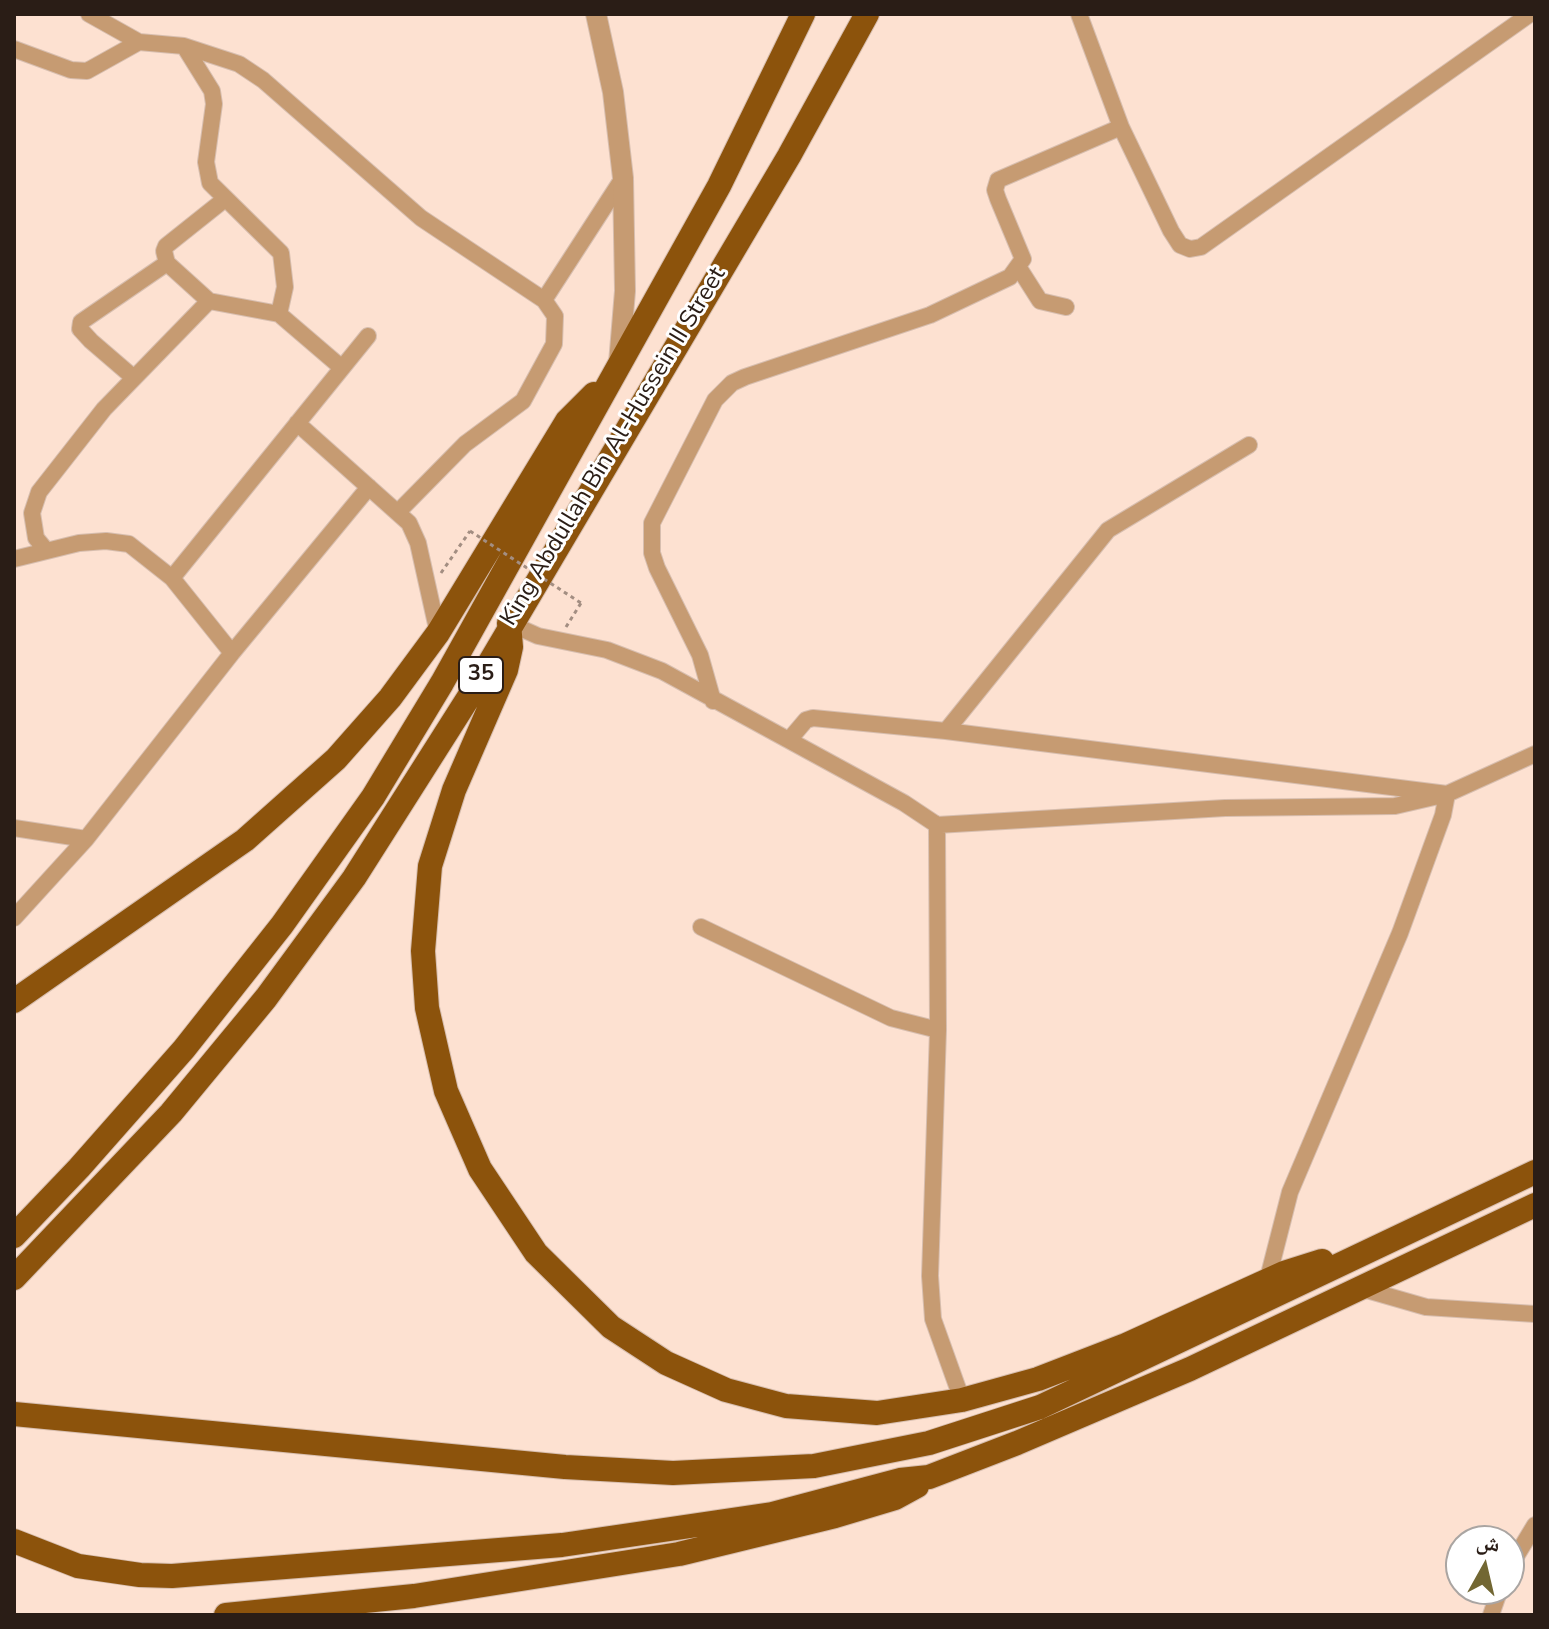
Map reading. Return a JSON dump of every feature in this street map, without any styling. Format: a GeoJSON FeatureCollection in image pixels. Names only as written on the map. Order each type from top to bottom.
{"type":"FeatureCollection","features":[{"type":"Feature","properties":{"kind":"highway","name":"King Abdullah Bin Al-Hussein II Street"},"geometry":{"type":"LineString","coordinates":[[14,1236],[184,1049],[328,862],[435,695],[726,174],[803,14]]}},
{"type":"Feature","properties":{"kind":"highway","name":"King Abdullah Bin Al-Hussein II Street"},"geometry":{"type":"LineString","coordinates":[[14,1278],[141,1147],[275,986],[396,816],[776,178],[867,14]]}},
{"type":"Feature","properties":{"kind":"highway"},"geometry":{"type":"LineString","coordinates":[[14,1001],[212,864],[276,814],[363,729],[438,633],[567,421],[612,376]]}},
{"type":"Feature","properties":{"kind":"highway"},"geometry":{"type":"LineString","coordinates":[[509,623],[511,647],[506,670],[469,753],[430,866],[424,922],[427,1008],[438,1064],[456,1118],[480,1169],[529,1244],[586,1306],[638,1346],[695,1378],[757,1400],[831,1412],[877,1413],[962,1400],[1097,1357],[1319,1262],[1356,1258]]}},
{"type":"Feature","properties":{"kind":"highway"},"geometry":{"type":"LineString","coordinates":[[14,1414],[565,1467],[673,1473],[814,1466],[929,1443],[1040,1407],[1535,1172]]}},
{"type":"Feature","properties":{"kind":"highway"},"geometry":{"type":"LineString","coordinates":[[226,1615],[414,1596],[679,1554],[783,1530],[886,1501],[904,1494],[929,1477],[1147,1388],[1535,1205]]}},
{"type":"Feature","properties":{"kind":"highway"},"geometry":{"type":"LineString","coordinates":[[14,1541],[48,1556],[109,1572],[172,1576],[263,1570],[660,1533],[772,1514],[891,1482],[929,1477]]}},
{"type":"Feature","properties":{"kind":"street"},"geometry":{"type":"LineString","coordinates":[[89,14],[139,42],[184,46],[239,64],[263,80],[421,218],[544,300],[555,316],[556,335],[523,401],[465,444],[399,511]]}},
{"type":"Feature","properties":{"kind":"street","name":"King Abdullah Bin Al-Hussein II Street"},"geometry":{"type":"LineString","coordinates":[[596,14],[613,92],[623,178],[625,291],[612,376]]}},
{"type":"Feature","properties":{"kind":"street"},"geometry":{"type":"LineString","coordinates":[[1079,14],[1121,127],[1180,245],[1201,247],[1530,14]]}},
{"type":"Feature","properties":{"kind":"street"},"geometry":{"type":"LineString","coordinates":[[14,49],[71,70],[87,71],[139,42]]}},
{"type":"Feature","properties":{"kind":"street"},"geometry":{"type":"LineString","coordinates":[[184,46],[212,91],[214,104],[206,173],[225,199],[281,253],[285,287],[279,314]]}},
{"type":"Feature","properties":{"kind":"street"},"geometry":{"type":"LineString","coordinates":[[713,701],[700,655],[657,568],[652,553],[652,523],[715,400],[732,383],[745,377],[930,315],[1010,277],[1019,268],[1021,251],[995,190],[998,180],[1121,127]]}},
{"type":"Feature","properties":{"kind":"street"},"geometry":{"type":"LineString","coordinates":[[544,300],[623,178]]}},
{"type":"Feature","properties":{"kind":"street"},"geometry":{"type":"LineString","coordinates":[[225,199],[166,246],[167,263],[209,301],[279,314],[342,368]]}},
{"type":"Feature","properties":{"kind":"street"},"geometry":{"type":"LineString","coordinates":[[134,378],[91,341],[80,329],[81,322],[167,263]]}},
{"type":"Feature","properties":{"kind":"street"},"geometry":{"type":"LineString","coordinates":[[1019,268],[1040,301],[1066,307]]}},
{"type":"Feature","properties":{"kind":"street"},"geometry":{"type":"LineString","coordinates":[[45,549],[36,538],[32,513],[39,492],[104,409],[209,301]]}},
{"type":"Feature","properties":{"kind":"street"},"geometry":{"type":"LineString","coordinates":[[172,578],[368,336]]}},
{"type":"Feature","properties":{"kind":"street"},"geometry":{"type":"LineString","coordinates":[[297,423],[409,523],[418,543],[438,633]]}},
{"type":"Feature","properties":{"kind":"street"},"geometry":{"type":"LineString","coordinates":[[946,731],[1098,539],[1136,510],[1249,445]]}},
{"type":"Feature","properties":{"kind":"street"},"geometry":{"type":"LineString","coordinates":[[14,918],[86,839],[232,653],[369,487]]}},
{"type":"Feature","properties":{"kind":"street"},"geometry":{"type":"LineString","coordinates":[[14,559],[45,549],[106,541],[129,544],[172,578],[232,653]]}},
{"type":"Feature","properties":{"kind":"street"},"geometry":{"type":"LineString","coordinates":[[509,623],[538,636],[607,650],[645,663],[904,803],[937,825],[1209,809],[1395,806],[1447,794],[1535,754]]}},
{"type":"Feature","properties":{"kind":"street"},"geometry":{"type":"LineString","coordinates":[[789,740],[806,720],[813,718],[946,731],[1447,794]]}},
{"type":"Feature","properties":{"kind":"street"},"geometry":{"type":"LineString","coordinates":[[1267,1282],[1282,1216],[1304,1153],[1400,933],[1443,815],[1447,794]]}},
{"type":"Feature","properties":{"kind":"street"},"geometry":{"type":"LineString","coordinates":[[937,825],[938,1030],[930,1276],[933,1319],[962,1400]]}},
{"type":"Feature","properties":{"kind":"street"},"geometry":{"type":"LineString","coordinates":[[14,828],[86,839]]}},
{"type":"Feature","properties":{"kind":"street"},"geometry":{"type":"LineString","coordinates":[[701,927],[891,1018],[938,1030]]}},
{"type":"Feature","properties":{"kind":"street"},"geometry":{"type":"LineString","coordinates":[[1360,1288],[1426,1307],[1535,1314]]}},
{"type":"Feature","properties":{"kind":"path"},"geometry":{"type":"LineString","coordinates":[[451,560],[470,531],[581,603],[570,620]]}}]}
